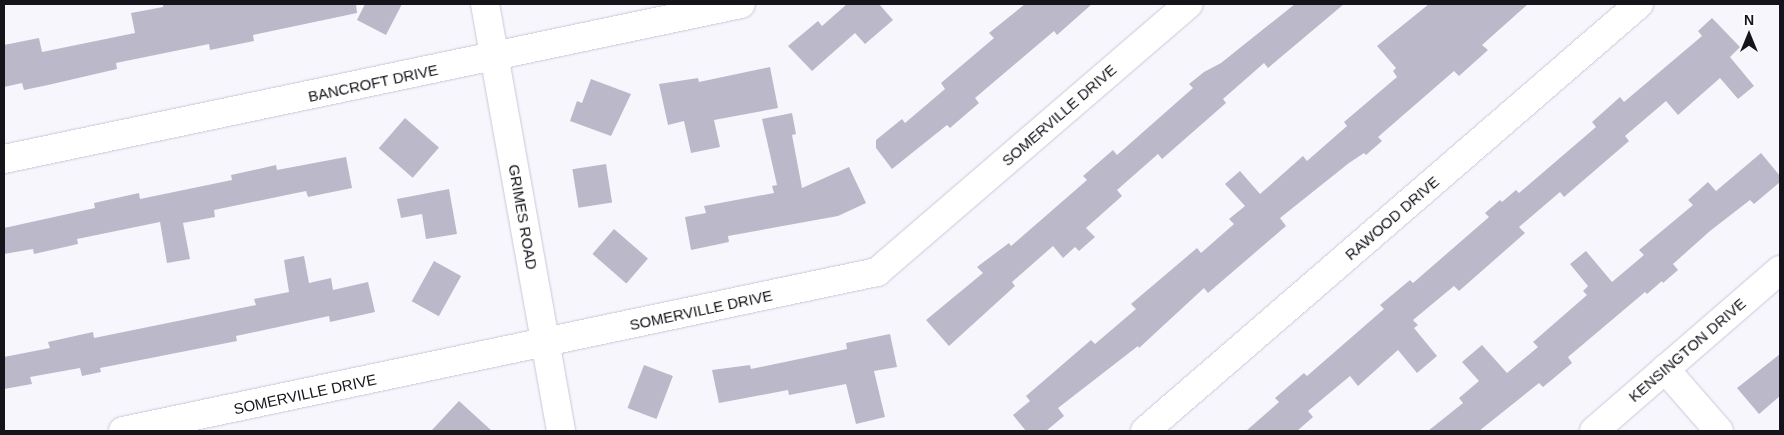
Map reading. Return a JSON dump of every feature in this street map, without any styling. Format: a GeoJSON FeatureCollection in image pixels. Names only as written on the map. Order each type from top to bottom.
{"type":"FeatureCollection","features":[{"type":"Feature","properties":{"kind":"street","name":"GRIMES ROAD"},"geometry":{"type":"LineString","coordinates":[[485,4],[561,431]]}},
{"type":"Feature","properties":{"kind":"street","name":"BANCROFT DRIVE"},"geometry":{"type":"LineString","coordinates":[[4,159],[496,58],[741,4]]}},
{"type":"Feature","properties":{"kind":"street","name":"SOMERVILLE DRIVE"},"geometry":{"type":"LineString","coordinates":[[123,431],[546,344],[877,272],[1189,4]]}},
{"type":"Feature","properties":{"kind":"street","name":"RAWOOD DRIVE"},"geometry":{"type":"LineString","coordinates":[[1145,431],[1639,4]]}},
{"type":"Feature","properties":{"kind":"street","name":"KENSINGTON DRIVE"},"geometry":{"type":"LineString","coordinates":[[1594,431],[1780,270]]}},
{"type":"Feature","properties":{"kind":"street"},"geometry":{"type":"LineString","coordinates":[[1665,369],[1719,431]]}},
{"type":"Feature","properties":{"kind":"building"},"geometry":{"type":"Polygon","coordinates":[[[163,4],[356,4],[357,13],[253,35],[254,41],[210,50],[209,44],[116,63],[117,69],[48,85],[24,90],[22,83],[4,87],[4,45],[39,38],[42,52],[135,33],[131,13],[163,7],[163,4]]]}},
{"type":"Feature","properties":{"kind":"building"},"geometry":{"type":"Polygon","coordinates":[[[365,4],[402,4],[386,35],[357,20],[365,4]]]}},
{"type":"Feature","properties":{"kind":"building"},"geometry":{"type":"Polygon","coordinates":[[[847,4],[879,4],[893,20],[865,44],[855,33],[812,71],[788,46],[818,21],[822,26],[847,4]]]}},
{"type":"Feature","properties":{"kind":"building"},"geometry":{"type":"Polygon","coordinates":[[[1025,4],[1092,4],[1057,35],[1054,31],[975,98],[979,103],[950,128],[947,125],[892,169],[876,148],[876,140],[902,119],[905,123],[945,89],[941,83],[994,38],[989,33],[1025,4]]]}},
{"type":"Feature","properties":{"kind":"building"},"geometry":{"type":"Polygon","coordinates":[[[1295,4],[1344,4],[1268,68],[1264,63],[1223,99],[1226,103],[1162,159],[1158,154],[1117,190],[1122,196],[1086,228],[1095,237],[1079,251],[1075,247],[1063,258],[1053,246],[1012,282],[1015,286],[949,346],[926,320],[983,273],[977,267],[1009,243],[1011,246],[1087,180],[1083,176],[1113,150],[1117,155],[1193,88],[1189,84],[1204,72],[1221,63],[1295,4]]]}},
{"type":"Feature","properties":{"kind":"building"},"geometry":{"type":"Polygon","coordinates":[[[1429,4],[1528,4],[1482,45],[1488,50],[1459,76],[1454,71],[1378,137],[1382,141],[1366,155],[1364,153],[1349,163],[1280,218],[1286,226],[1208,293],[1204,288],[1139,348],[1138,346],[1058,408],[1064,416],[1046,431],[1026,431],[1013,415],[1030,401],[1026,396],[1091,340],[1095,344],[1136,309],[1131,304],[1197,248],[1201,253],[1234,224],[1229,219],[1245,206],[1225,184],[1240,171],[1260,194],[1303,156],[1307,161],[1347,126],[1344,122],[1397,77],[1393,71],[1396,68],[1377,46],[1429,4]]]}},
{"type":"Feature","properties":{"kind":"building"},"geometry":{"type":"Polygon","coordinates":[[[1712,18],[1740,47],[1730,57],[1754,86],[1738,99],[1720,78],[1678,115],[1666,101],[1625,136],[1629,141],[1564,197],[1560,192],[1519,227],[1525,233],[1459,291],[1454,286],[1413,320],[1418,325],[1414,328],[1437,356],[1417,373],[1398,350],[1358,386],[1350,376],[1308,411],[1313,417],[1297,431],[1246,431],[1279,402],[1275,398],[1304,373],[1307,376],[1384,309],[1380,305],[1410,280],[1413,283],[1489,217],[1485,213],[1500,200],[1502,202],[1516,190],[1519,193],[1596,127],[1592,122],[1620,97],[1624,102],[1702,36],[1698,31],[1712,18]]]}},
{"type":"Feature","properties":{"kind":"building"},"geometry":{"type":"Polygon","coordinates":[[[770,67],[778,108],[714,120],[720,147],[691,153],[684,121],[668,125],[659,84],[698,78],[699,82],[770,67]]]}},
{"type":"Feature","properties":{"kind":"building"},"geometry":{"type":"Polygon","coordinates":[[[591,79],[631,94],[611,136],[570,121],[577,101],[582,103],[591,79]]]}},
{"type":"Feature","properties":{"kind":"building"},"geometry":{"type":"Polygon","coordinates":[[[792,113],[796,134],[792,135],[802,188],[849,167],[866,203],[838,216],[728,236],[729,242],[691,250],[685,217],[706,213],[704,206],[774,193],[772,186],[777,185],[762,119],[792,113]]]}},
{"type":"Feature","properties":{"kind":"building"},"geometry":{"type":"Polygon","coordinates":[[[405,118],[439,148],[413,178],[379,148],[405,118]]]}},
{"type":"Feature","properties":{"kind":"building"},"geometry":{"type":"Polygon","coordinates":[[[1761,153],[1780,176],[1780,182],[1754,204],[1750,200],[1710,231],[1673,264],[1678,270],[1647,294],[1645,292],[1568,357],[1572,363],[1543,387],[1539,383],[1479,431],[1428,431],[1463,403],[1459,398],[1479,381],[1462,362],[1482,345],[1507,373],[1538,347],[1533,342],[1587,295],[1583,291],[1588,286],[1570,264],[1586,251],[1612,282],[1644,255],[1639,250],[1693,205],[1688,200],[1708,182],[1716,191],[1761,153]]]}},
{"type":"Feature","properties":{"kind":"building"},"geometry":{"type":"Polygon","coordinates":[[[346,157],[352,188],[308,197],[306,191],[214,210],[215,217],[183,223],[190,259],[167,263],[160,222],[77,239],[78,244],[34,254],[33,249],[4,254],[4,228],[95,208],[94,203],[139,193],[140,199],[232,180],[231,175],[276,165],[277,170],[346,157]]]}},
{"type":"Feature","properties":{"kind":"building"},"geometry":{"type":"Polygon","coordinates":[[[606,164],[612,203],[579,208],[572,169],[606,164]]]}},
{"type":"Feature","properties":{"kind":"building"},"geometry":{"type":"Polygon","coordinates":[[[449,189],[457,234],[426,239],[422,214],[401,218],[397,199],[449,189]]]}},
{"type":"Feature","properties":{"kind":"building"},"geometry":{"type":"Polygon","coordinates":[[[614,229],[648,259],[626,283],[592,254],[614,229]]]}},
{"type":"Feature","properties":{"kind":"building"},"geometry":{"type":"Polygon","coordinates":[[[304,256],[309,283],[331,278],[333,290],[368,282],[375,312],[330,322],[329,316],[236,336],[237,341],[100,368],[101,372],[82,376],[80,368],[30,377],[32,384],[4,389],[4,357],[50,348],[48,342],[93,332],[94,338],[256,305],[254,299],[289,292],[284,260],[304,256]]]}},
{"type":"Feature","properties":{"kind":"building"},"geometry":{"type":"Polygon","coordinates":[[[434,261],[461,276],[439,316],[412,301],[434,261]]]}},
{"type":"Feature","properties":{"kind":"building"},"geometry":{"type":"Polygon","coordinates":[[[890,334],[897,367],[874,371],[885,417],[856,424],[846,384],[789,395],[788,390],[719,403],[712,370],[750,365],[751,369],[847,349],[846,343],[890,334]]]}},
{"type":"Feature","properties":{"kind":"building"},"geometry":{"type":"Polygon","coordinates":[[[1780,354],[1780,396],[1759,414],[1737,388],[1780,354]]]}},
{"type":"Feature","properties":{"kind":"building"},"geometry":{"type":"Polygon","coordinates":[[[644,365],[673,376],[656,419],[628,408],[644,365]]]}},
{"type":"Feature","properties":{"kind":"building"},"geometry":{"type":"Polygon","coordinates":[[[459,401],[492,431],[431,431],[459,401]]]}}]}
